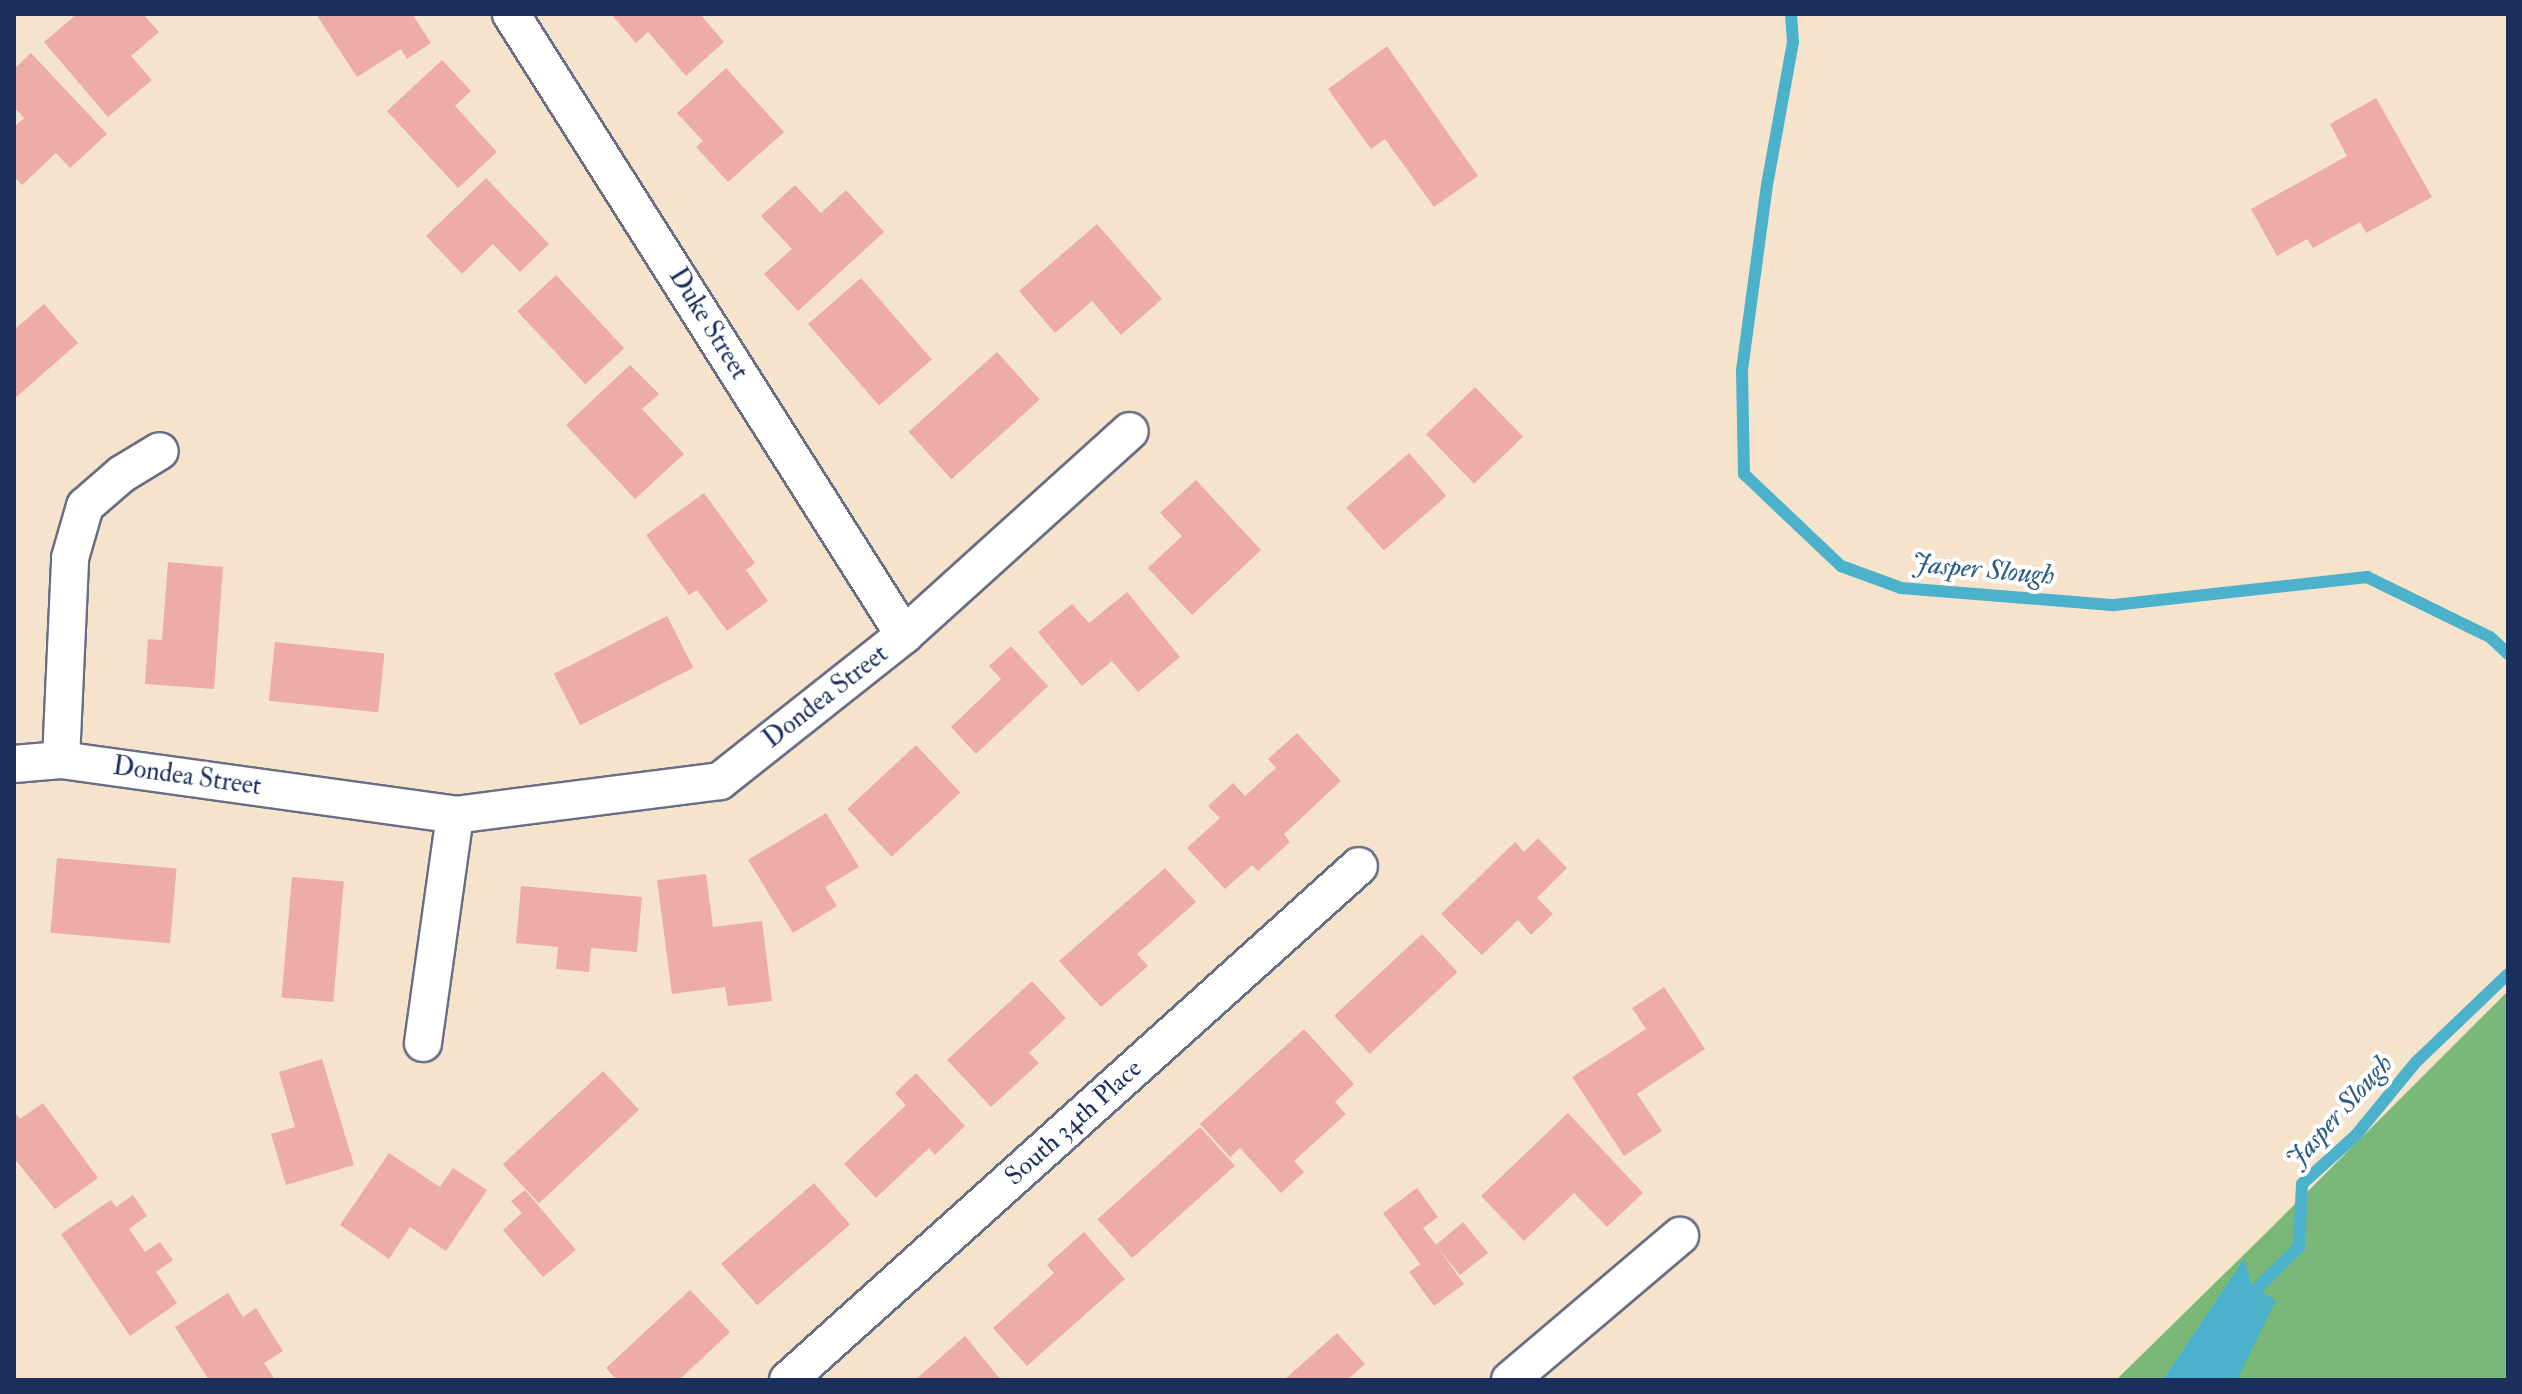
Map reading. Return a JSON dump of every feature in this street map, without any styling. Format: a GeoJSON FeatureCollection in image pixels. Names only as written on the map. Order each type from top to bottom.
{"type":"FeatureCollection","features":[{"type":"Feature","properties":{"kind":"street","name":"Duke Street"},"geometry":{"type":"LineString","coordinates":[[511,14],[904,635]]}},
{"type":"Feature","properties":{"kind":"street","name":"Dondea Street"},"geometry":{"type":"LineString","coordinates":[[14,764],[61,760],[455,815],[720,781],[904,635],[1130,431]]}},
{"type":"Feature","properties":{"kind":"street"},"geometry":{"type":"LineString","coordinates":[[61,760],[70,558],[85,506],[122,474],[160,451]]}},
{"type":"Feature","properties":{"kind":"street"},"geometry":{"type":"LineString","coordinates":[[423,1043],[455,815]]}},
{"type":"Feature","properties":{"kind":"street","name":"South 34th Place"},"geometry":{"type":"LineString","coordinates":[[788,1380],[1359,866]]}},
{"type":"Feature","properties":{"kind":"street"},"geometry":{"type":"LineString","coordinates":[[1510,1380],[1680,1236]]}},
{"type":"Feature","properties":{"kind":"green space"},"geometry":{"type":"Polygon","coordinates":[[[2508,991],[2508,1380],[2116,1380],[2270,1229],[2508,991]]]}},
{"type":"Feature","properties":{"kind":"water"},"geometry":{"type":"Polygon","coordinates":[[[2244,1259],[2252,1287],[2276,1300],[2237,1380],[2163,1380],[2244,1259]]]}},
{"type":"Feature","properties":{"kind":"building"},"geometry":{"type":"Polygon","coordinates":[[[77,14],[143,14],[159,32],[131,56],[152,80],[108,117],[44,42],[77,14]]]}},
{"type":"Feature","properties":{"kind":"building"},"geometry":{"type":"Polygon","coordinates":[[[316,14],[412,14],[431,43],[407,59],[401,49],[357,77],[316,14]]]}},
{"type":"Feature","properties":{"kind":"building"},"geometry":{"type":"Polygon","coordinates":[[[611,14],[700,14],[724,42],[686,76],[648,32],[636,43],[611,14]]]}},
{"type":"Feature","properties":{"kind":"building"},"geometry":{"type":"Polygon","coordinates":[[[1387,46],[1478,176],[1434,207],[1385,139],[1371,149],[1328,89],[1387,46]]]}},
{"type":"Feature","properties":{"kind":"building"},"geometry":{"type":"Polygon","coordinates":[[[31,53],[107,134],[70,168],[56,153],[22,185],[14,177],[14,127],[24,118],[14,107],[14,69],[31,53]]]}},
{"type":"Feature","properties":{"kind":"building"},"geometry":{"type":"Polygon","coordinates":[[[442,60],[471,91],[455,106],[497,152],[458,188],[387,111],[442,60]]]}},
{"type":"Feature","properties":{"kind":"building"},"geometry":{"type":"Polygon","coordinates":[[[726,68],[784,132],[728,182],[696,147],[703,141],[677,113],[726,68]]]}},
{"type":"Feature","properties":{"kind":"building"},"geometry":{"type":"Polygon","coordinates":[[[2376,98],[2432,197],[2366,233],[2360,222],[2313,248],[2307,239],[2277,256],[2251,209],[2347,156],[2330,124],[2376,98]]]}},
{"type":"Feature","properties":{"kind":"building"},"geometry":{"type":"Polygon","coordinates":[[[486,178],[549,244],[520,272],[493,244],[462,274],[426,236],[486,178]]]}},
{"type":"Feature","properties":{"kind":"building"},"geometry":{"type":"Polygon","coordinates":[[[795,185],[821,213],[846,190],[884,232],[798,311],[764,274],[792,249],[761,216],[795,185]]]}},
{"type":"Feature","properties":{"kind":"building"},"geometry":{"type":"Polygon","coordinates":[[[1097,224],[1162,299],[1121,335],[1092,301],[1055,333],[1019,291],[1097,224]]]}},
{"type":"Feature","properties":{"kind":"building"},"geometry":{"type":"Polygon","coordinates":[[[556,275],[624,348],[585,384],[517,311],[556,275]]]}},
{"type":"Feature","properties":{"kind":"building"},"geometry":{"type":"Polygon","coordinates":[[[861,278],[932,360],[879,405],[808,324],[861,278]]]}},
{"type":"Feature","properties":{"kind":"building"},"geometry":{"type":"Polygon","coordinates":[[[44,304],[78,343],[14,399],[14,330],[44,304]]]}},
{"type":"Feature","properties":{"kind":"building"},"geometry":{"type":"Polygon","coordinates":[[[997,352],[1040,400],[951,479],[909,432],[997,352]]]}},
{"type":"Feature","properties":{"kind":"building"},"geometry":{"type":"Polygon","coordinates":[[[630,365],[659,394],[642,409],[684,454],[635,499],[566,425],[630,365]]]}},
{"type":"Feature","properties":{"kind":"building"},"geometry":{"type":"Polygon","coordinates":[[[1475,387],[1523,437],[1474,484],[1426,434],[1475,387]]]}},
{"type":"Feature","properties":{"kind":"building"},"geometry":{"type":"Polygon","coordinates":[[[1409,453],[1446,496],[1384,550],[1346,507],[1409,453]]]}},
{"type":"Feature","properties":{"kind":"building"},"geometry":{"type":"Polygon","coordinates":[[[1196,480],[1261,550],[1192,615],[1148,568],[1182,536],[1160,513],[1196,480]]]}},
{"type":"Feature","properties":{"kind":"building"},"geometry":{"type":"Polygon","coordinates":[[[704,493],[755,563],[746,570],[768,601],[727,631],[697,590],[689,595],[646,535],[704,493]]]}},
{"type":"Feature","properties":{"kind":"building"},"geometry":{"type":"Polygon","coordinates":[[[168,562],[223,567],[214,689],[145,684],[148,639],[162,640],[168,562]]]}},
{"type":"Feature","properties":{"kind":"building"},"geometry":{"type":"Polygon","coordinates":[[[1127,592],[1180,657],[1138,692],[1112,661],[1082,686],[1038,632],[1072,604],[1089,623],[1127,592]]]}},
{"type":"Feature","properties":{"kind":"building"},"geometry":{"type":"Polygon","coordinates":[[[667,616],[693,668],[580,725],[554,674],[667,616]]]}},
{"type":"Feature","properties":{"kind":"building"},"geometry":{"type":"Polygon","coordinates":[[[275,642],[384,653],[378,712],[269,701],[275,642]]]}},
{"type":"Feature","properties":{"kind":"building"},"geometry":{"type":"Polygon","coordinates":[[[1011,646],[1048,686],[976,754],[951,727],[1001,679],[989,666],[1011,646]]]}},
{"type":"Feature","properties":{"kind":"building"},"geometry":{"type":"Polygon","coordinates":[[[1297,733],[1341,781],[1284,834],[1290,842],[1258,871],[1252,865],[1225,889],[1187,848],[1220,818],[1208,806],[1233,783],[1245,796],[1276,768],[1268,759],[1297,733]]]}},
{"type":"Feature","properties":{"kind":"building"},"geometry":{"type":"Polygon","coordinates":[[[916,745],[960,793],[892,857],[847,809],[916,745]]]}},
{"type":"Feature","properties":{"kind":"building"},"geometry":{"type":"Polygon","coordinates":[[[826,813],[859,867],[825,887],[837,906],[793,933],[748,860],[826,813]]]}},
{"type":"Feature","properties":{"kind":"building"},"geometry":{"type":"Polygon","coordinates":[[[1538,838],[1567,868],[1537,898],[1553,914],[1531,935],[1518,920],[1482,955],[1441,914],[1515,842],[1524,852],[1538,838]]]}},
{"type":"Feature","properties":{"kind":"building"},"geometry":{"type":"Polygon","coordinates":[[[57,858],[177,868],[170,943],[50,933],[57,858]]]}},
{"type":"Feature","properties":{"kind":"building"},"geometry":{"type":"Polygon","coordinates":[[[1165,868],[1196,902],[1137,954],[1148,966],[1101,1007],[1059,961],[1165,868]]]}},
{"type":"Feature","properties":{"kind":"building"},"geometry":{"type":"Polygon","coordinates":[[[706,874],[713,927],[762,921],[772,1001],[728,1006],[725,987],[672,994],[657,880],[706,874]]]}},
{"type":"Feature","properties":{"kind":"building"},"geometry":{"type":"Polygon","coordinates":[[[292,877],[344,882],[333,1002],[281,998],[292,877]]]}},
{"type":"Feature","properties":{"kind":"building"},"geometry":{"type":"Polygon","coordinates":[[[521,886],[642,897],[637,952],[591,948],[589,972],[556,969],[558,947],[516,943],[521,886]]]}},
{"type":"Feature","properties":{"kind":"building"},"geometry":{"type":"Polygon","coordinates":[[[1422,934],[1457,972],[1370,1054],[1334,1016],[1422,934]]]}},
{"type":"Feature","properties":{"kind":"building"},"geometry":{"type":"Polygon","coordinates":[[[1032,981],[1066,1018],[1029,1053],[1039,1063],[991,1107],[947,1060],[1032,981]]]}},
{"type":"Feature","properties":{"kind":"building"},"geometry":{"type":"Polygon","coordinates":[[[1664,987],[1705,1049],[1637,1094],[1662,1131],[1624,1156],[1572,1077],[1646,1029],[1632,1008],[1664,987]]]}},
{"type":"Feature","properties":{"kind":"building"},"geometry":{"type":"Polygon","coordinates":[[[1304,1029],[1354,1084],[1335,1102],[1346,1114],[1294,1161],[1304,1172],[1281,1193],[1240,1148],[1230,1157],[1200,1124],[1304,1029]]]}},
{"type":"Feature","properties":{"kind":"building"},"geometry":{"type":"Polygon","coordinates":[[[322,1059],[354,1165],[286,1185],[271,1134],[295,1127],[279,1072],[322,1059]]]}},
{"type":"Feature","properties":{"kind":"building"},"geometry":{"type":"Polygon","coordinates":[[[603,1071],[639,1110],[539,1203],[503,1164],[603,1071]]]}},
{"type":"Feature","properties":{"kind":"building"},"geometry":{"type":"Polygon","coordinates":[[[916,1073],[965,1126],[935,1155],[929,1148],[876,1198],[844,1164],[906,1105],[895,1093],[916,1073]]]}},
{"type":"Feature","properties":{"kind":"building"},"geometry":{"type":"Polygon","coordinates":[[[43,1103],[98,1178],[55,1209],[14,1158],[14,1111],[20,1119],[43,1103]]]}},
{"type":"Feature","properties":{"kind":"building"},"geometry":{"type":"Polygon","coordinates":[[[1568,1113],[1643,1193],[1607,1227],[1574,1193],[1524,1241],[1481,1196],[1568,1113]]]}},
{"type":"Feature","properties":{"kind":"building"},"geometry":{"type":"Polygon","coordinates":[[[1200,1127],[1235,1166],[1132,1258],[1097,1219],[1200,1127]]]}},
{"type":"Feature","properties":{"kind":"building"},"geometry":{"type":"Polygon","coordinates":[[[389,1153],[440,1187],[453,1168],[487,1190],[446,1251],[410,1227],[389,1259],[340,1225],[389,1153]]]}},
{"type":"Feature","properties":{"kind":"building"},"geometry":{"type":"Polygon","coordinates":[[[814,1183],[850,1225],[757,1305],[721,1264],[814,1183]]]}},
{"type":"Feature","properties":{"kind":"building"},"geometry":{"type":"Polygon","coordinates":[[[1417,1188],[1438,1217],[1423,1228],[1436,1245],[1463,1222],[1488,1253],[1460,1275],[1438,1248],[1464,1284],[1434,1306],[1409,1272],[1420,1264],[1383,1213],[1417,1188]]]}},
{"type":"Feature","properties":{"kind":"building"},"geometry":{"type":"Polygon","coordinates":[[[525,1190],[576,1250],[543,1277],[503,1230],[522,1213],[511,1201],[525,1190]]]}},
{"type":"Feature","properties":{"kind":"building"},"geometry":{"type":"Polygon","coordinates":[[[133,1195],[147,1216],[129,1229],[145,1252],[160,1242],[173,1260],[156,1272],[177,1303],[130,1336],[61,1234],[111,1200],[116,1207],[133,1195]]]}},
{"type":"Feature","properties":{"kind":"building"},"geometry":{"type":"Polygon","coordinates":[[[1084,1232],[1125,1279],[1027,1366],[993,1328],[1054,1273],[1047,1265],[1084,1232]]]}},
{"type":"Feature","properties":{"kind":"building"},"geometry":{"type":"Polygon","coordinates":[[[690,1290],[730,1332],[679,1380],[617,1380],[606,1368],[690,1290]]]}},
{"type":"Feature","properties":{"kind":"building"},"geometry":{"type":"Polygon","coordinates":[[[228,1293],[243,1317],[256,1308],[283,1351],[264,1363],[275,1380],[209,1380],[175,1327],[228,1293]]]}},
{"type":"Feature","properties":{"kind":"building"},"geometry":{"type":"Polygon","coordinates":[[[1337,1333],[1365,1364],[1347,1380],[1284,1380],[1337,1333]]]}},
{"type":"Feature","properties":{"kind":"building"},"geometry":{"type":"Polygon","coordinates":[[[965,1336],[1001,1380],[915,1380],[965,1336]]]}},
{"type":"Feature","properties":{"kind":"waterway","name":"Jasper Slough"},"geometry":{"type":"LineString","coordinates":[[1791,14],[1793,42],[1767,185],[1742,371],[1744,474],[1841,566],[1901,588],[2114,605],[2367,577],[2490,637],[2508,654]]}},
{"type":"Feature","properties":{"kind":"waterway","name":"Jasper Slough"},"geometry":{"type":"LineString","coordinates":[[2246,1299],[2299,1247],[2302,1184],[2356,1135],[2416,1062],[2508,974]]}}]}
